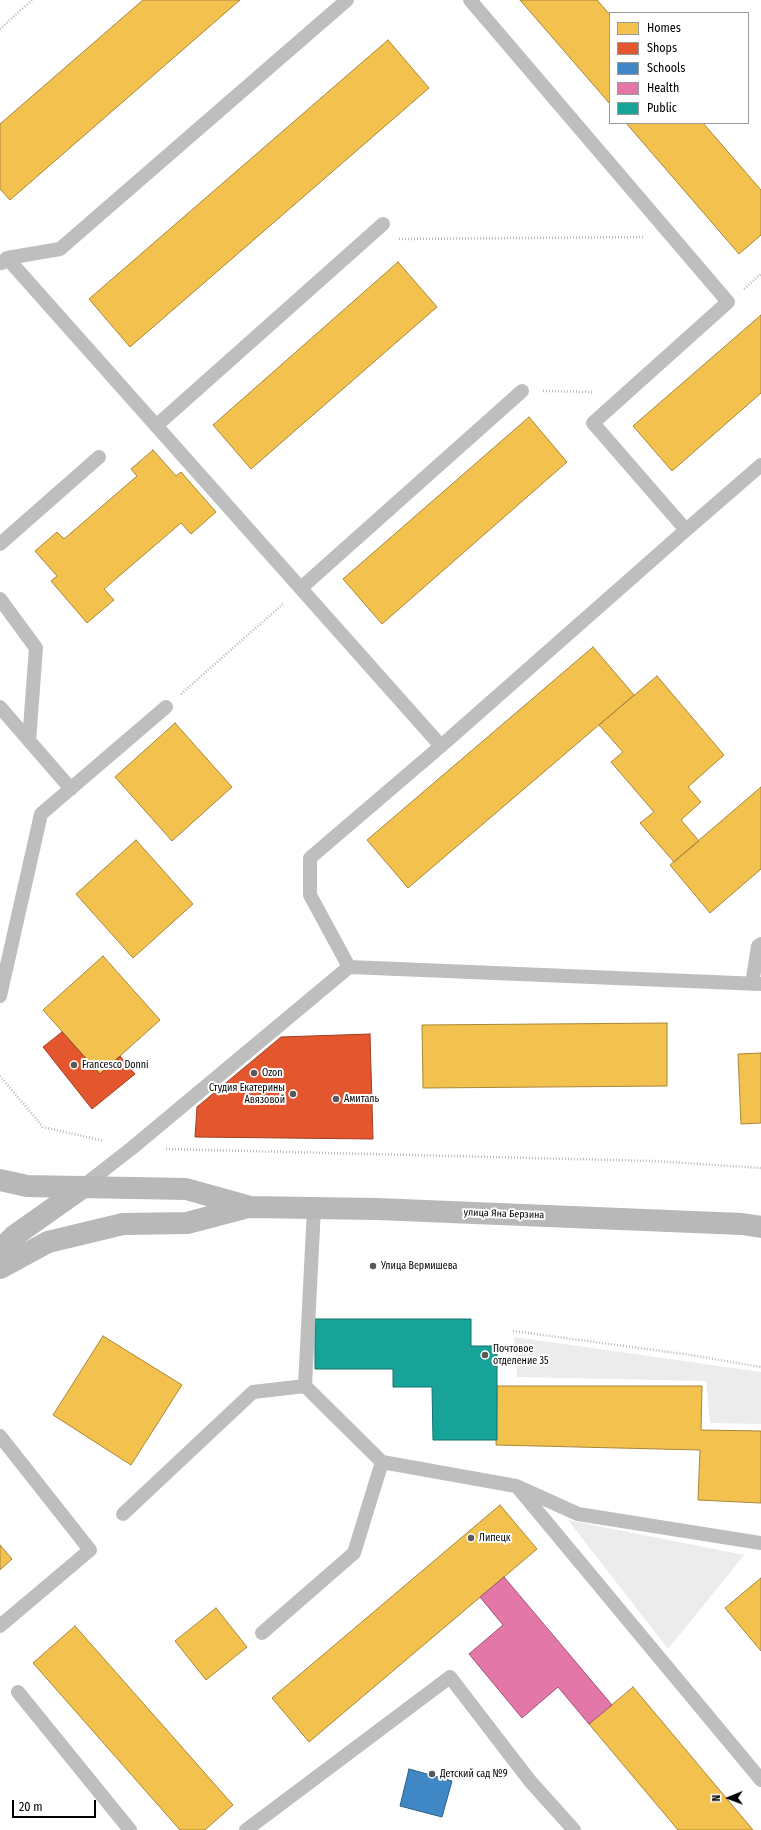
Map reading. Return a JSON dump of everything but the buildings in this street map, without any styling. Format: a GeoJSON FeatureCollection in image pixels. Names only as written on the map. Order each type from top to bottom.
{"type":"FeatureCollection","features":[{"type":"Feature","properties":{"kind":"main road"},"geometry":{"type":"LineString","coordinates":[[0,1180],[27,1186],[186,1189],[248,1207]]}},
{"type":"Feature","properties":{"kind":"main road"},"geometry":{"type":"LineString","coordinates":[[0,1250],[14,1236],[82,1188]]}},
{"type":"Feature","properties":{"kind":"main road"},"geometry":{"type":"LineString","coordinates":[[0,1268],[48,1242],[123,1224],[187,1223],[248,1207]]}},
{"type":"Feature","properties":{"kind":"main road","name":"улица Яна Берзина"},"geometry":{"type":"LineString","coordinates":[[248,1207],[314,1208],[726,1223],[761,1227]]}},
{"type":"Feature","properties":{"kind":"lane"},"geometry":{"type":"LineString","coordinates":[[4,261],[60,249],[347,0]]}},
{"type":"Feature","properties":{"kind":"lane"},"geometry":{"type":"LineString","coordinates":[[470,0],[728,302],[593,423],[686,530]]}},
{"type":"Feature","properties":{"kind":"lane"},"geometry":{"type":"LineString","coordinates":[[156,426],[383,224]]}},
{"type":"Feature","properties":{"kind":"lane"},"geometry":{"type":"LineString","coordinates":[[4,261],[156,426],[441,746]]}},
{"type":"Feature","properties":{"kind":"lane"},"geometry":{"type":"LineString","coordinates":[[301,588],[522,391]]}},
{"type":"Feature","properties":{"kind":"lane"},"geometry":{"type":"LineString","coordinates":[[0,544],[99,457]]}},
{"type":"Feature","properties":{"kind":"lane"},"geometry":{"type":"LineString","coordinates":[[349,967],[310,895],[310,858],[441,746],[686,530],[761,466]]}},
{"type":"Feature","properties":{"kind":"lane"},"geometry":{"type":"LineString","coordinates":[[0,599],[36,648],[29,741]]}},
{"type":"Feature","properties":{"kind":"lane"},"geometry":{"type":"LineString","coordinates":[[0,707],[71,789]]}},
{"type":"Feature","properties":{"kind":"lane"},"geometry":{"type":"LineString","coordinates":[[0,996],[41,814],[166,707]]}},
{"type":"Feature","properties":{"kind":"lane"},"geometry":{"type":"LineString","coordinates":[[82,1188],[349,967],[756,984],[758,946],[761,944]]}},
{"type":"Feature","properties":{"kind":"lane"},"geometry":{"type":"LineString","coordinates":[[314,1208],[305,1386],[382,1462],[516,1486],[578,1514],[761,1543]]}},
{"type":"Feature","properties":{"kind":"lane"},"geometry":{"type":"LineString","coordinates":[[123,1514],[253,1392],[305,1386]]}},
{"type":"Feature","properties":{"kind":"lane"},"geometry":{"type":"LineString","coordinates":[[0,1436],[90,1550],[0,1626]]}},
{"type":"Feature","properties":{"kind":"lane"},"geometry":{"type":"LineString","coordinates":[[262,1633],[354,1553],[382,1462]]}},
{"type":"Feature","properties":{"kind":"lane"},"geometry":{"type":"LineString","coordinates":[[516,1486],[761,1780]]}},
{"type":"Feature","properties":{"kind":"lane"},"geometry":{"type":"LineString","coordinates":[[246,1830],[450,1677],[530,1781],[574,1830]]}},
{"type":"Feature","properties":{"kind":"lane"},"geometry":{"type":"LineString","coordinates":[[18,1692],[130,1830]]}},
{"type":"Feature","properties":{"kind":"path"},"geometry":{"type":"LineString","coordinates":[[0,30],[32,0]]}},
{"type":"Feature","properties":{"kind":"path"},"geometry":{"type":"LineString","coordinates":[[366,239],[672,236]]}},
{"type":"Feature","properties":{"kind":"path"},"geometry":{"type":"LineString","coordinates":[[522,391],[627,393]]}},
{"type":"Feature","properties":{"kind":"path"},"geometry":{"type":"LineString","coordinates":[[166,707],[301,588]]}},
{"type":"Feature","properties":{"kind":"path"},"geometry":{"type":"LineString","coordinates":[[0,1076],[43,1127],[132,1148],[653,1161],[761,1168]]}},
{"type":"Feature","properties":{"kind":"path"},"geometry":{"type":"LineString","coordinates":[[513,1331],[691,1355],[761,1367]]}},
{"type":"Feature","properties":{"kind":"shaded area"},"geometry":{"type":"Polygon","coordinates":[[[514,1337],[761,1372],[761,1424],[710,1423],[706,1381],[517,1377],[514,1337]]]}},
{"type":"Feature","properties":{"kind":"shaded area"},"geometry":{"type":"Polygon","coordinates":[[[568,1520],[744,1555],[668,1649],[568,1520]]]}},
{"type":"Feature","properties":{"kind":"place","name":"Francesco Donni"},"geometry":{"type":"Point","coordinates":[74,1065]}},
{"type":"Feature","properties":{"kind":"place","name":"Ozon"},"geometry":{"type":"Point","coordinates":[254,1073]}},
{"type":"Feature","properties":{"kind":"place","name":"Студия Екатерины Авязовой"},"geometry":{"type":"Point","coordinates":[293,1094]}},
{"type":"Feature","properties":{"kind":"place","name":"Амиталь"},"geometry":{"type":"Point","coordinates":[336,1099]}},
{"type":"Feature","properties":{"kind":"place","name":"Улица Вермишева"},"geometry":{"type":"Point","coordinates":[373,1266]}},
{"type":"Feature","properties":{"kind":"place","name":"Почтовое отделение 35"},"geometry":{"type":"Point","coordinates":[485,1355]}},
{"type":"Feature","properties":{"kind":"place","name":"Липецк"},"geometry":{"type":"Point","coordinates":[471,1538]}},
{"type":"Feature","properties":{"kind":"place","name":"Детский сад №9"},"geometry":{"type":"Point","coordinates":[432,1774]}}]}
